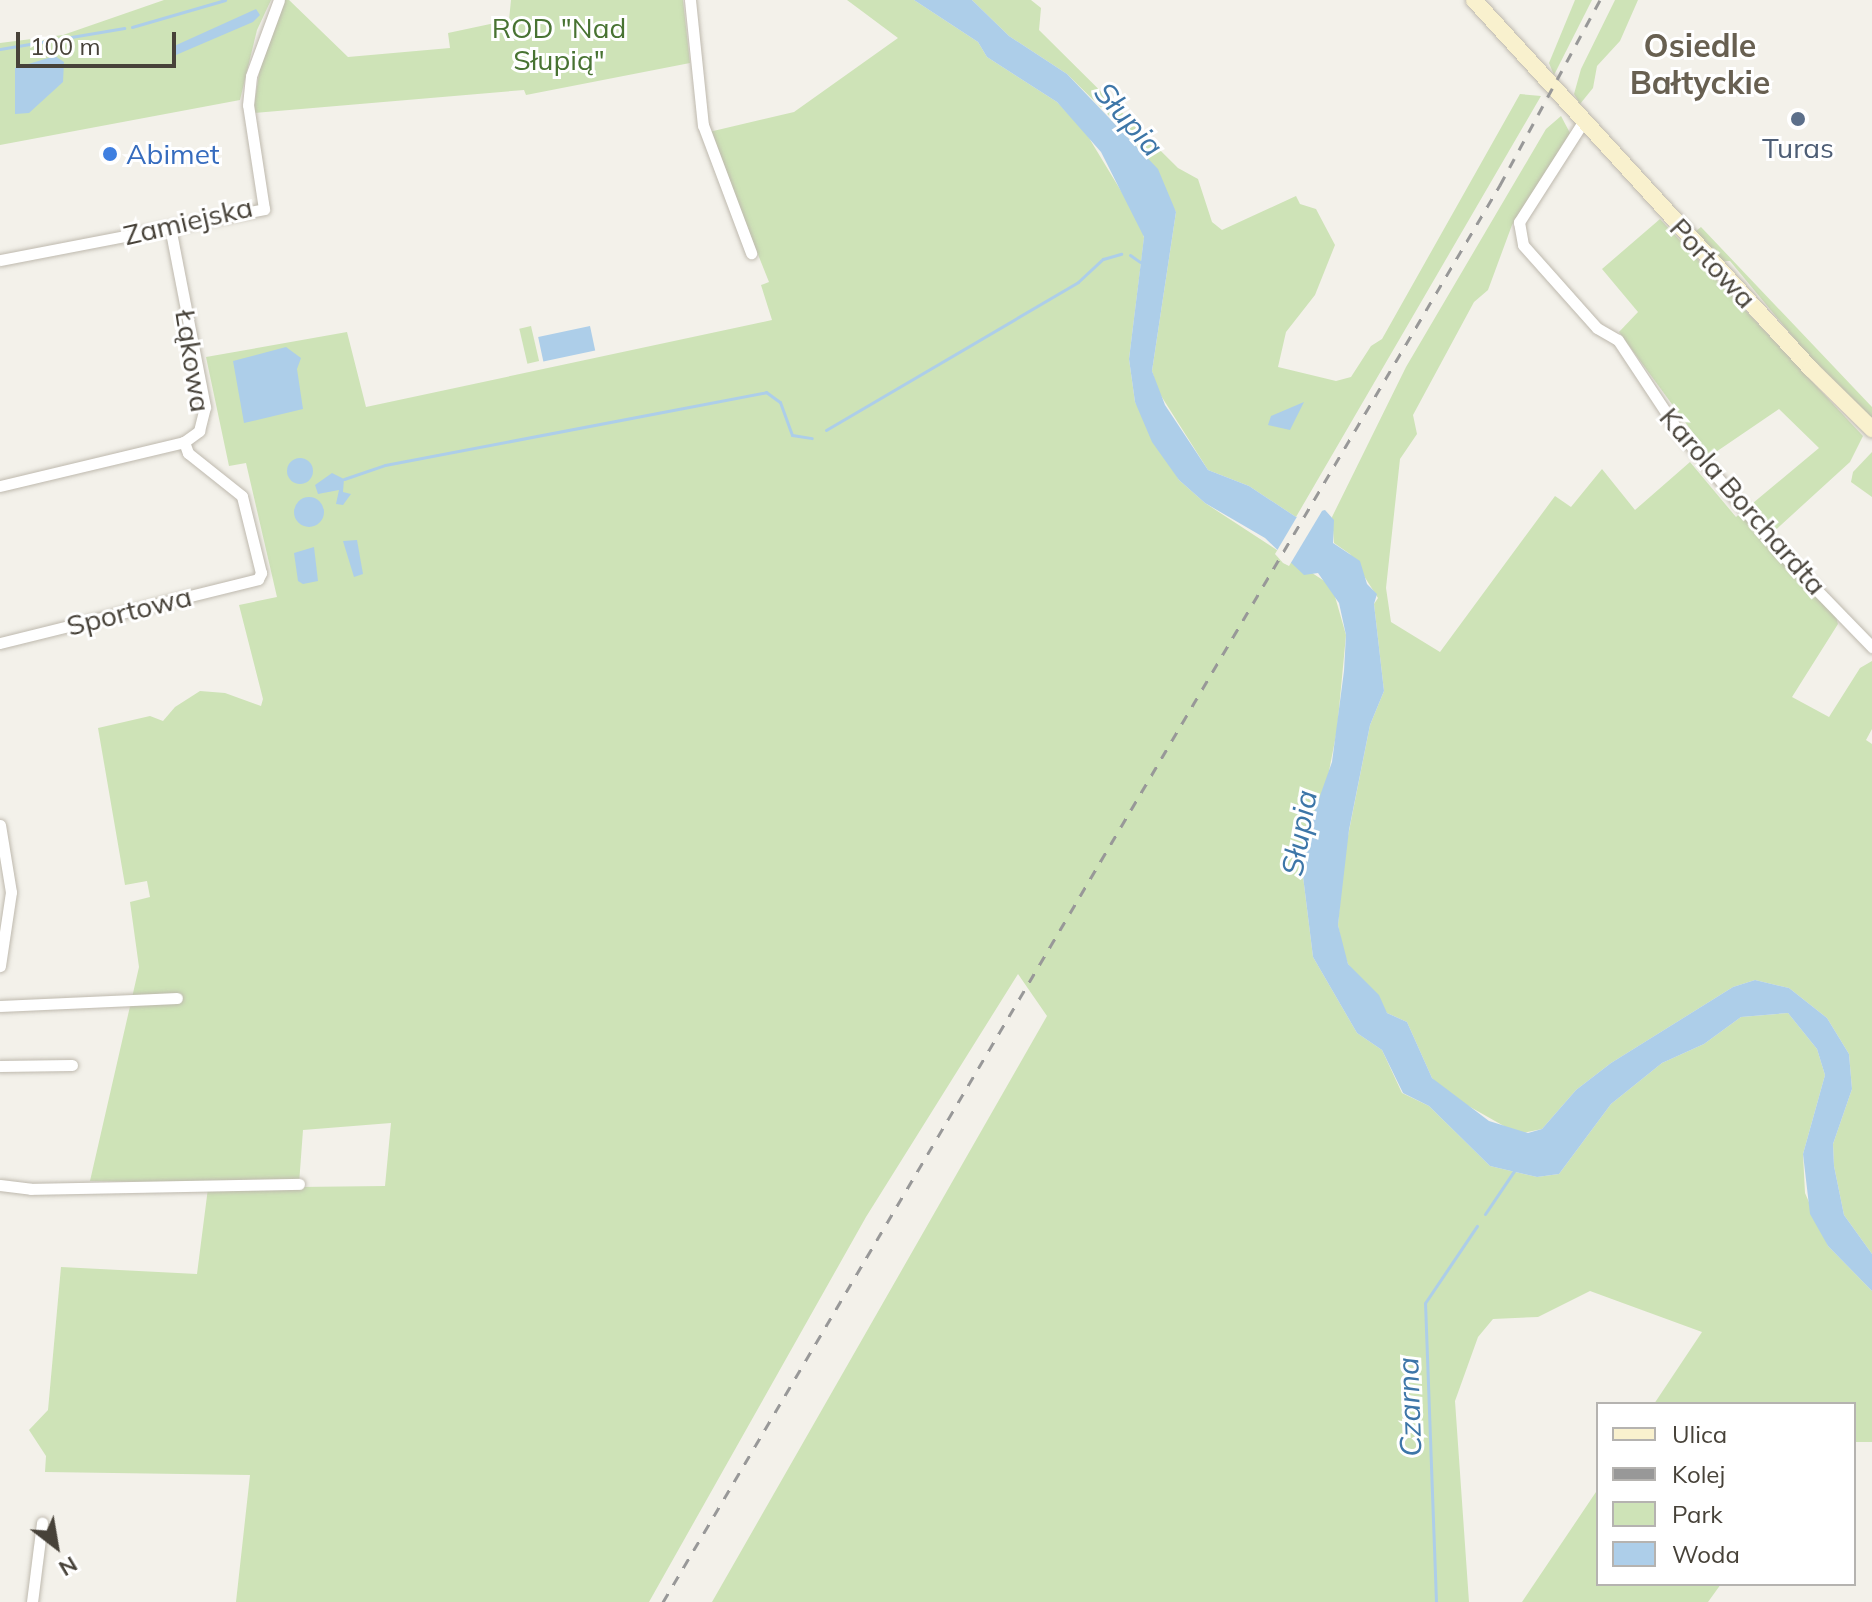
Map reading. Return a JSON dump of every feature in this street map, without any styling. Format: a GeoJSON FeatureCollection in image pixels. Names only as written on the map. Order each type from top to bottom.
{"type":"FeatureCollection","features":[{"type":"Feature","properties":{"kind":"main road","name":"Portowa"},"geometry":{"type":"LineString","coordinates":[[1474,0],[1557,94],[1872,429]]}},
{"type":"Feature","properties":{"kind":"street","name":"Zamiejska"},"geometry":{"type":"LineString","coordinates":[[0,260],[264,209],[248,105],[251,76],[279,0]]}},
{"type":"Feature","properties":{"kind":"street"},"geometry":{"type":"LineString","coordinates":[[690,0],[703,125],[751,253]]}},
{"type":"Feature","properties":{"kind":"street","name":"Karola Borchardta"},"geometry":{"type":"LineString","coordinates":[[1583,122],[1519,222],[1523,245],[1597,328],[1618,340],[1677,429],[1779,551],[1872,647]]}},
{"type":"Feature","properties":{"kind":"street","name":"Łąkowa"},"geometry":{"type":"LineString","coordinates":[[0,486],[184,442],[199,431],[205,407],[170,227]]}},
{"type":"Feature","properties":{"kind":"street","name":"Sportowa"},"geometry":{"type":"LineString","coordinates":[[0,643],[258,579],[261,573],[242,496],[188,453],[184,442]]}},
{"type":"Feature","properties":{"kind":"street"},"geometry":{"type":"LineString","coordinates":[[0,825],[10,874],[0,966]]}},
{"type":"Feature","properties":{"kind":"street"},"geometry":{"type":"LineString","coordinates":[[0,1006],[177,998]]}},
{"type":"Feature","properties":{"kind":"street"},"geometry":{"type":"LineString","coordinates":[[0,1066],[72,1065]]}},
{"type":"Feature","properties":{"kind":"street"},"geometry":{"type":"LineString","coordinates":[[0,1185],[31,1189],[299,1184]]}},
{"type":"Feature","properties":{"kind":"street"},"geometry":{"type":"LineString","coordinates":[[32,1602],[42,1523]]}},
{"type":"Feature","properties":{"kind":"green space"},"geometry":{"type":"Polygon","coordinates":[[[164,0],[271,0],[257,30],[240,100],[0,145],[0,43],[63,35],[164,0]]]}},
{"type":"Feature","properties":{"kind":"green space","name":"ROD \"Nad Słupią\""},"geometry":{"type":"Polygon","coordinates":[[[282,0],[289,0],[348,57],[450,48],[448,33],[509,20],[511,0],[683,0],[690,63],[526,95],[524,90],[253,113],[261,61],[282,0]]]}},
{"type":"Feature","properties":{"kind":"green space"},"geometry":{"type":"Polygon","coordinates":[[[847,0],[914,0],[978,42],[987,57],[1057,102],[1086,133],[1141,224],[1144,238],[1129,359],[1135,402],[1179,480],[1205,503],[1332,586],[1346,635],[1337,730],[1324,797],[1300,852],[1313,957],[1357,1033],[1382,1050],[1402,1093],[1429,1106],[1490,1166],[1537,1177],[1559,1174],[1611,1104],[1662,1063],[1704,1044],[1741,1017],[1788,1013],[1817,1049],[1825,1075],[1803,1154],[1805,1193],[1828,1246],[1872,1291],[1872,1442],[1856,1442],[1856,1402],[1655,1402],[1702,1332],[1590,1291],[1538,1317],[1493,1319],[1478,1337],[1455,1401],[1469,1602],[712,1602],[1047,1016],[1018,974],[866,1217],[649,1602],[236,1602],[250,1475],[45,1472],[46,1456],[29,1430],[48,1410],[61,1267],[197,1274],[208,1188],[385,1186],[391,1123],[303,1130],[299,1184],[90,1181],[139,967],[130,902],[150,897],[147,881],[125,885],[98,728],[150,716],[163,721],[175,707],[200,691],[225,693],[261,706],[263,699],[239,605],[277,597],[246,463],[229,466],[206,357],[347,332],[366,407],[772,320],[761,285],[769,282],[709,132],[794,112],[898,38],[847,0]]]}},
{"type":"Feature","properties":{"kind":"green space"},"geometry":{"type":"Polygon","coordinates":[[[972,0],[1031,0],[1041,8],[1039,30],[1178,168],[1198,179],[1212,222],[1222,230],[1296,196],[1300,204],[1316,209],[1335,245],[1315,295],[1286,332],[1278,367],[1336,381],[1351,377],[1371,346],[1382,339],[1520,94],[1541,96],[1296,517],[1249,486],[1208,470],[1158,391],[1152,371],[1176,212],[1134,140],[1067,74],[1009,36],[972,0]]]}},
{"type":"Feature","properties":{"kind":"green space"},"geometry":{"type":"Polygon","coordinates":[[[1575,0],[1592,0],[1554,75],[1549,63],[1575,0]]]}},
{"type":"Feature","properties":{"kind":"green space"},"geometry":{"type":"Polygon","coordinates":[[[1615,0],[1638,0],[1620,41],[1597,66],[1593,88],[1580,104],[1574,94],[1581,69],[1615,0]]]}},
{"type":"Feature","properties":{"kind":"green space"},"geometry":{"type":"Polygon","coordinates":[[[1561,116],[1570,133],[1512,225],[1488,290],[1474,302],[1413,415],[1417,434],[1400,459],[1386,588],[1391,622],[1440,652],[1555,496],[1571,507],[1602,469],[1635,510],[1690,462],[1736,517],[1743,511],[1834,610],[1838,624],[1792,697],[1829,717],[1860,668],[1872,661],[1872,729],[1866,740],[1872,744],[1872,1254],[1844,1215],[1834,1166],[1833,1144],[1852,1089],[1849,1054],[1827,1018],[1789,988],[1755,980],[1733,987],[1611,1063],[1576,1090],[1542,1129],[1518,1134],[1449,1095],[1432,1078],[1407,1022],[1387,1013],[1348,964],[1343,950],[1338,925],[1344,856],[1370,725],[1384,691],[1374,604],[1378,598],[1350,554],[1334,543],[1332,517],[1406,367],[1546,129],[1561,116]]]}},
{"type":"Feature","properties":{"kind":"green space"},"geometry":{"type":"Polygon","coordinates":[[[1660,219],[1863,436],[1850,462],[1770,535],[1747,508],[1819,448],[1779,409],[1710,456],[1619,332],[1638,312],[1602,269],[1660,219]]]}},
{"type":"Feature","properties":{"kind":"green space"},"geometry":{"type":"Polygon","coordinates":[[[1701,227],[1872,407],[1872,418],[1808,355],[1730,261],[1722,261],[1696,231],[1701,227]]]}},
{"type":"Feature","properties":{"kind":"green space"},"geometry":{"type":"Polygon","coordinates":[[[531,326],[539,361],[527,364],[519,329],[531,326]]]}},
{"type":"Feature","properties":{"kind":"green space"},"geometry":{"type":"Polygon","coordinates":[[[1872,452],[1872,497],[1851,482],[1853,472],[1872,452]]]}},
{"type":"Feature","properties":{"kind":"green space"},"geometry":{"type":"Polygon","coordinates":[[[1596,1492],[1596,1586],[1720,1586],[1708,1602],[1522,1602],[1596,1492]]]}},
{"type":"Feature","properties":{"kind":"water"},"geometry":{"type":"Polygon","coordinates":[[[914,0],[972,0],[1009,36],[1067,74],[1158,169],[1176,212],[1152,371],[1165,405],[1208,470],[1249,486],[1296,517],[1325,510],[1334,520],[1333,543],[1360,561],[1367,584],[1377,594],[1374,604],[1384,691],[1370,725],[1349,830],[1338,925],[1348,964],[1379,995],[1387,1013],[1407,1022],[1432,1078],[1489,1121],[1528,1133],[1542,1129],[1576,1090],[1611,1063],[1733,987],[1755,980],[1789,988],[1827,1018],[1849,1054],[1852,1089],[1833,1144],[1834,1166],[1844,1215],[1872,1254],[1872,1291],[1828,1246],[1810,1214],[1803,1154],[1825,1075],[1817,1049],[1788,1013],[1741,1017],[1704,1044],[1662,1063],[1611,1104],[1559,1174],[1537,1177],[1490,1166],[1429,1106],[1403,1093],[1382,1050],[1357,1033],[1313,957],[1300,852],[1332,762],[1346,635],[1339,603],[1318,573],[1304,575],[1265,538],[1205,503],[1179,480],[1152,442],[1135,402],[1129,359],[1144,237],[1101,152],[1057,102],[987,57],[978,42],[914,0]]]}},
{"type":"Feature","properties":{"kind":"water"},"geometry":{"type":"Polygon","coordinates":[[[256,9],[260,15],[253,22],[176,55],[172,47],[256,9]]]}},
{"type":"Feature","properties":{"kind":"water"},"geometry":{"type":"Polygon","coordinates":[[[55,56],[64,62],[63,82],[29,113],[15,114],[15,68],[55,56]]]}},
{"type":"Feature","properties":{"kind":"water"},"geometry":{"type":"Polygon","coordinates":[[[590,326],[595,350],[543,361],[538,337],[590,326]]]}},
{"type":"Feature","properties":{"kind":"water"},"geometry":{"type":"Polygon","coordinates":[[[286,347],[301,358],[297,369],[303,409],[244,423],[233,361],[286,347]]]}},
{"type":"Feature","properties":{"kind":"water"},"geometry":{"type":"Polygon","coordinates":[[[1304,402],[1290,430],[1268,425],[1271,416],[1304,402]]]}},
{"type":"Feature","properties":{"kind":"water"},"geometry":{"type":"Polygon","coordinates":[[[300,458],[309,462],[313,471],[309,480],[300,484],[291,480],[287,471],[291,462],[300,458]]]}},
{"type":"Feature","properties":{"kind":"water"},"geometry":{"type":"Polygon","coordinates":[[[332,473],[344,479],[343,492],[351,494],[343,505],[336,504],[339,490],[318,494],[315,485],[332,473]]]}},
{"type":"Feature","properties":{"kind":"water"},"geometry":{"type":"Polygon","coordinates":[[[309,497],[320,501],[324,512],[320,523],[309,527],[298,523],[294,512],[298,501],[309,497]]]}},
{"type":"Feature","properties":{"kind":"water"},"geometry":{"type":"Polygon","coordinates":[[[357,540],[363,574],[354,577],[343,541],[357,540]]]}},
{"type":"Feature","properties":{"kind":"water"},"geometry":{"type":"Polygon","coordinates":[[[314,547],[318,581],[303,584],[298,581],[294,553],[314,547]]]}},
{"type":"Feature","properties":{"kind":"pier"},"geometry":{"type":"Polygon","coordinates":[[[1325,506],[1289,566],[1283,563],[1275,554],[1298,515],[1325,506]]]}},
{"type":"Feature","properties":{"kind":"waterway"},"geometry":{"type":"LineString","coordinates":[[132,27],[225,0]]}},
{"type":"Feature","properties":{"kind":"waterway"},"geometry":{"type":"LineString","coordinates":[[0,49],[124,28]]}},
{"type":"Feature","properties":{"kind":"waterway"},"geometry":{"type":"LineString","coordinates":[[826,430],[1078,282],[1103,259],[1121,254]]}},
{"type":"Feature","properties":{"kind":"waterway"},"geometry":{"type":"LineString","coordinates":[[1130,255],[1140,262]]}},
{"type":"Feature","properties":{"kind":"waterway"},"geometry":{"type":"LineString","coordinates":[[344,479],[385,465],[766,392],[780,402],[792,435],[812,438]]}},
{"type":"Feature","properties":{"kind":"waterway","name":"Czarna"},"geometry":{"type":"LineString","coordinates":[[1485,1214],[1514,1171]]}},
{"type":"Feature","properties":{"kind":"waterway","name":"Czarna"},"geometry":{"type":"LineString","coordinates":[[1436,1602],[1425,1303],[1477,1226]]}},
{"type":"Feature","properties":{"kind":"railway"},"geometry":{"type":"LineString","coordinates":[[663,1602],[1500,185],[1600,0]]}},
{"type":"Feature","properties":{"kind":"place","name":"Turas"},"geometry":{"type":"Point","coordinates":[1798,119]}},
{"type":"Feature","properties":{"kind":"place","name":"Abimet"},"geometry":{"type":"Point","coordinates":[110,154]}},
{"type":"Feature","properties":{"kind":"district","name":"Osiedle Bałtyckie"},"geometry":{"type":"Point","coordinates":[1700,64]}},
{"type":"Feature","properties":{"kind":"water label","name":"Słupia"},"geometry":{"type":"Point","coordinates":[1129,119]}},
{"type":"Feature","properties":{"kind":"water label","name":"Słupia"},"geometry":{"type":"Point","coordinates":[1299,833]}}]}
